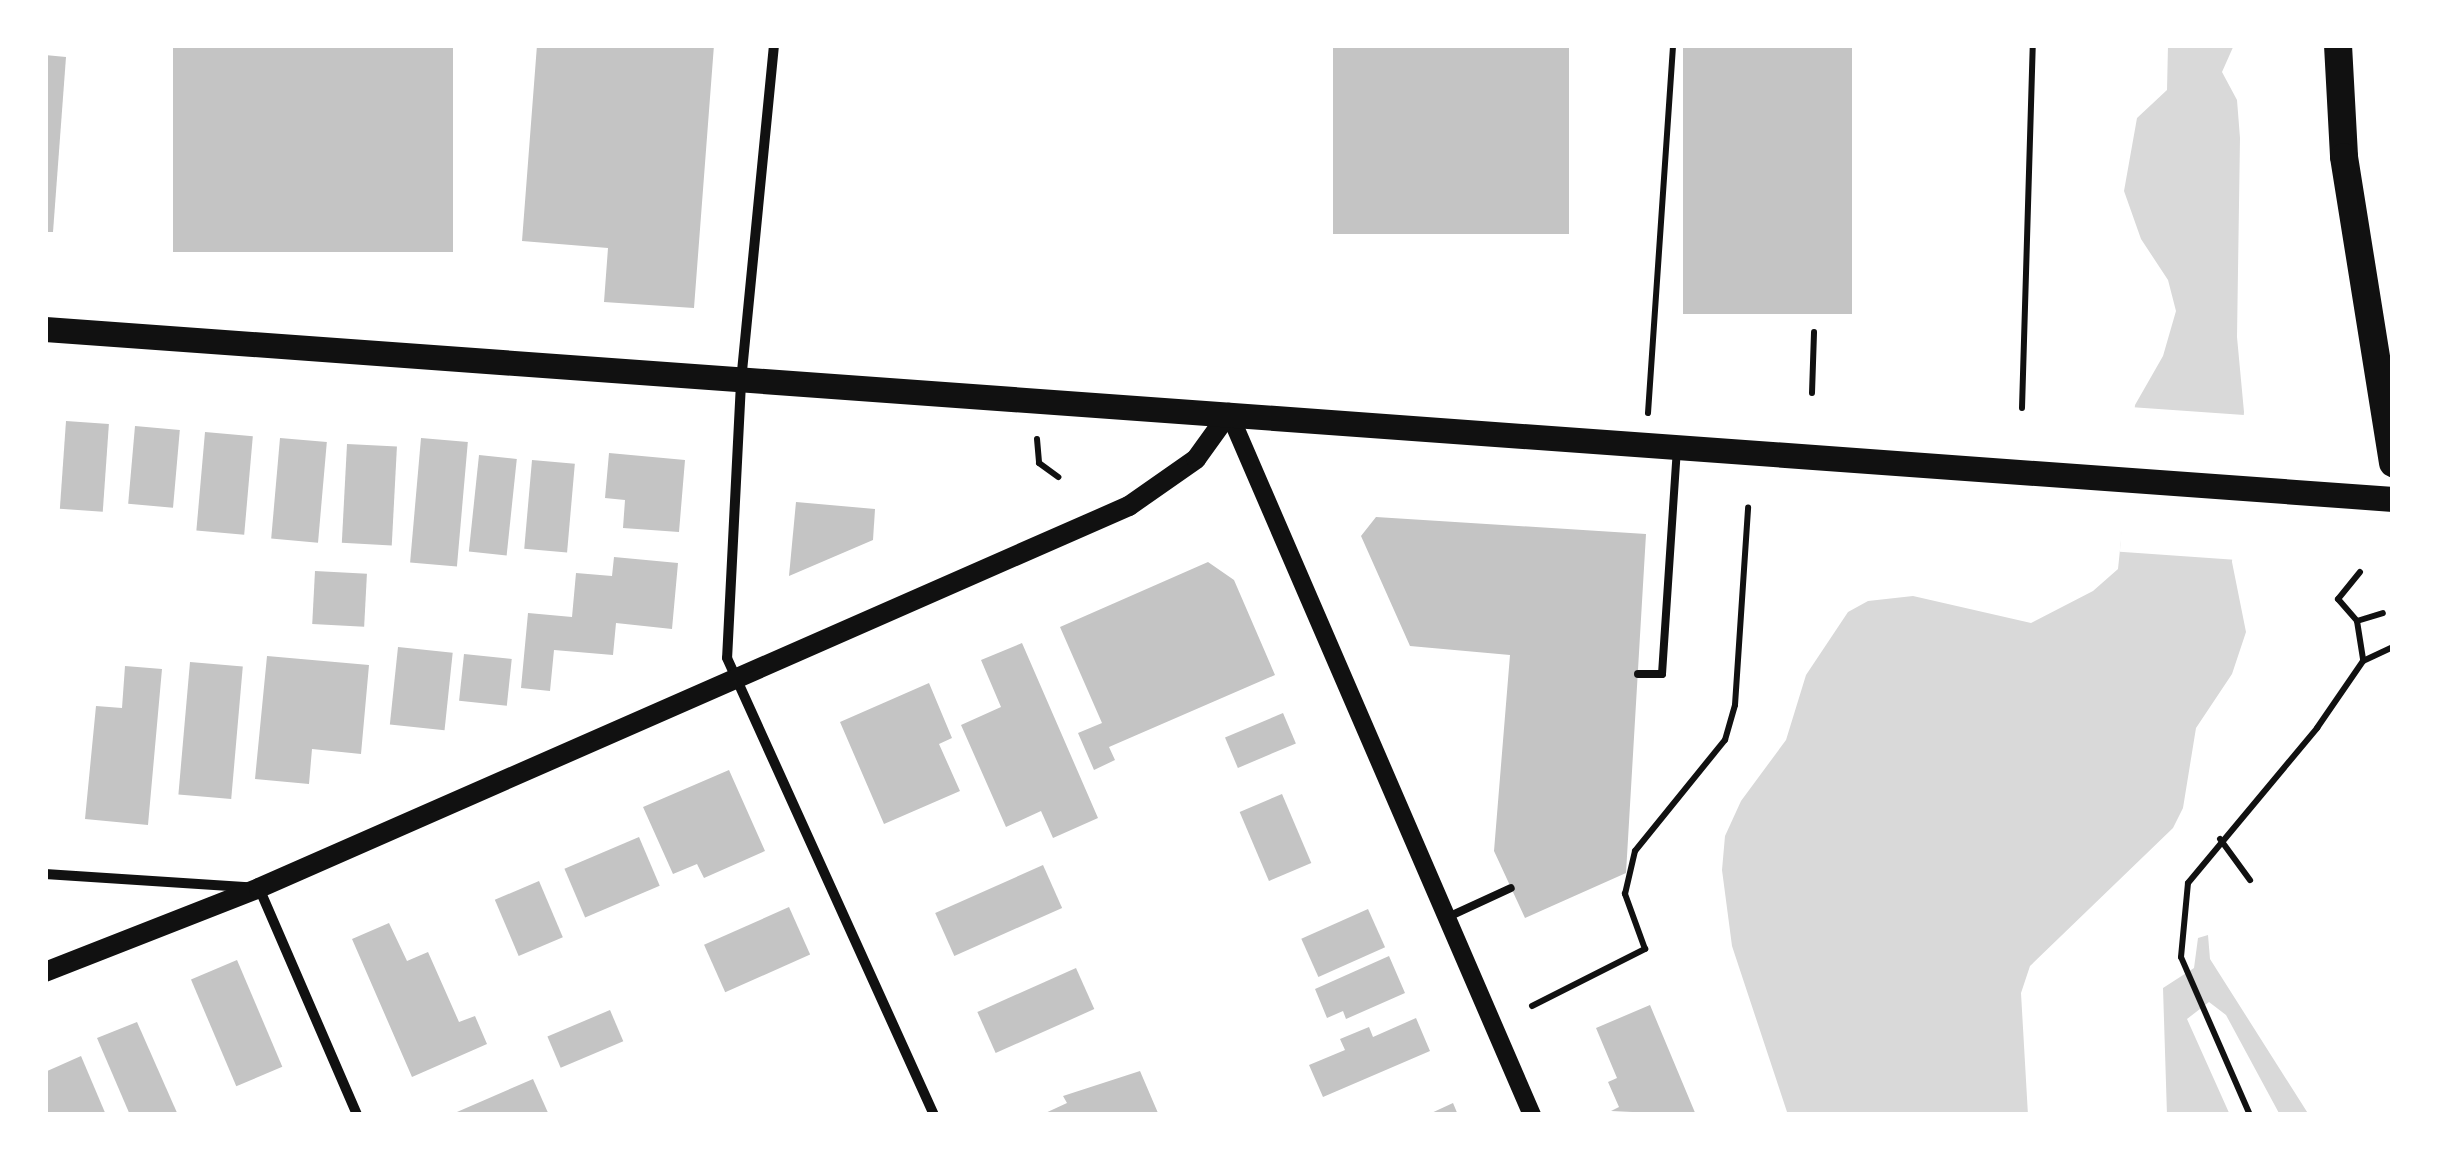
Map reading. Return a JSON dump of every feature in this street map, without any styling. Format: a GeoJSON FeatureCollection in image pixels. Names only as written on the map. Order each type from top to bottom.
{"type":"FeatureCollection","features":[{"type":"Feature","properties":{"kind":"highway"},"geometry":{"type":"LineString","coordinates":[[2338,45],[2346,175],[2393,463]]}},
{"type":"Feature","properties":{"kind":"main road"},"geometry":{"type":"LineString","coordinates":[[45,329],[742,383],[1228,413],[2393,500]]}},
{"type":"Feature","properties":{"kind":"main road"},"geometry":{"type":"LineString","coordinates":[[45,972],[259,888],[1129,506],[1196,459],[1228,413]]}},
{"type":"Feature","properties":{"kind":"street"},"geometry":{"type":"LineString","coordinates":[[774,45],[742,383],[727,658],[934,1115]]}},
{"type":"Feature","properties":{"kind":"street"},"geometry":{"type":"LineString","coordinates":[[1228,413],[1532,1115]]}},
{"type":"Feature","properties":{"kind":"street"},"geometry":{"type":"LineString","coordinates":[[45,874],[259,888],[357,1115]]}},
{"type":"Feature","properties":{"kind":"lane"},"geometry":{"type":"LineString","coordinates":[[1638,674],[1662,674],[1677,446]]}},
{"type":"Feature","properties":{"kind":"lane"},"geometry":{"type":"LineString","coordinates":[[1444,909],[1511,888]]}},
{"type":"Feature","properties":{"kind":"path"},"geometry":{"type":"LineString","coordinates":[[1647,444],[1673,45]]}},
{"type":"Feature","properties":{"kind":"path"},"geometry":{"type":"LineString","coordinates":[[2022,408],[2034,45]]}},
{"type":"Feature","properties":{"kind":"path"},"geometry":{"type":"LineString","coordinates":[[1812,392],[1814,332]]}},
{"type":"Feature","properties":{"kind":"path"},"geometry":{"type":"LineString","coordinates":[[1037,439],[1039,463],[1058,476]]}},
{"type":"Feature","properties":{"kind":"path"},"geometry":{"type":"LineString","coordinates":[[1532,1006],[1645,950],[1625,894],[1636,851],[1724,740],[1735,705],[1748,507]]}},
{"type":"Feature","properties":{"kind":"path"},"geometry":{"type":"LineString","coordinates":[[2360,572],[2338,599],[2357,622],[2364,661]]}},
{"type":"Feature","properties":{"kind":"path"},"geometry":{"type":"LineString","coordinates":[[2357,622],[2383,613]]}},
{"type":"Feature","properties":{"kind":"path"},"geometry":{"type":"LineString","coordinates":[[2250,1115],[2187,972],[2181,931],[2188,882],[2220,839],[2317,728],[2364,661],[2393,647]]}},
{"type":"Feature","properties":{"kind":"path"},"geometry":{"type":"LineString","coordinates":[[2220,839],[2250,880]]}},
{"type":"Feature","properties":{"kind":"shaded area"},"geometry":{"type":"Polygon","coordinates":[[[2168,45],[2234,45],[2222,72],[2237,100],[2240,138],[2237,337],[2244,412],[2232,562],[2246,632],[2232,674],[2196,728],[2183,808],[2173,828],[2030,966],[2021,993],[2028,1115],[1788,1115],[1732,946],[1722,870],[1725,836],[1741,801],[1786,740],[1806,675],[1848,612],[1868,601],[1913,596],[2031,623],[2093,591],[2118,569],[2135,405],[2163,356],[2176,311],[2168,280],[2141,239],[2124,191],[2137,118],[2167,90],[2168,45]]]}},
{"type":"Feature","properties":{"kind":"shaded area"},"geometry":{"type":"Polygon","coordinates":[[[2208,935],[2210,959],[2309,1115],[2280,1115],[2226,1015],[2209,1002],[2187,1019],[2230,1115],[2167,1115],[2163,988],[2194,968],[2198,938],[2208,935]]]}},
{"type":"Feature","properties":{"kind":"pier"},"geometry":{"type":"Polygon","coordinates":[[[2130,407],[2248,415],[2238,560],[2120,552],[2130,407]]]}},
{"type":"Feature","properties":{"kind":"building"},"geometry":{"type":"Polygon","coordinates":[[[173,45],[453,45],[453,252],[173,252],[173,45]]]}},
{"type":"Feature","properties":{"kind":"building"},"geometry":{"type":"Polygon","coordinates":[[[537,45],[714,45],[694,308],[604,302],[608,248],[522,241],[537,45]]]}},
{"type":"Feature","properties":{"kind":"building"},"geometry":{"type":"Polygon","coordinates":[[[1333,45],[1569,45],[1569,234],[1333,234],[1333,45]]]}},
{"type":"Feature","properties":{"kind":"building"},"geometry":{"type":"Polygon","coordinates":[[[1683,45],[1852,45],[1852,314],[1683,314],[1683,45]]]}},
{"type":"Feature","properties":{"kind":"building"},"geometry":{"type":"Polygon","coordinates":[[[45,55],[66,57],[53,232],[45,232],[45,55]]]}},
{"type":"Feature","properties":{"kind":"building"},"geometry":{"type":"Polygon","coordinates":[[[66,421],[109,424],[103,512],[60,509],[66,421]]]}},
{"type":"Feature","properties":{"kind":"building"},"geometry":{"type":"Polygon","coordinates":[[[135,426],[180,430],[173,508],[128,504],[135,426]]]}},
{"type":"Feature","properties":{"kind":"building"},"geometry":{"type":"Polygon","coordinates":[[[205,432],[253,436],[244,535],[196,531],[205,432]]]}},
{"type":"Feature","properties":{"kind":"building"},"geometry":{"type":"Polygon","coordinates":[[[280,438],[327,442],[318,543],[271,539],[280,438]]]}},
{"type":"Feature","properties":{"kind":"building"},"geometry":{"type":"Polygon","coordinates":[[[421,438],[468,442],[457,567],[410,563],[421,438]]]}},
{"type":"Feature","properties":{"kind":"building"},"geometry":{"type":"Polygon","coordinates":[[[347,444],[397,447],[392,545],[342,543],[347,444]]]}},
{"type":"Feature","properties":{"kind":"building"},"geometry":{"type":"Polygon","coordinates":[[[609,453],[685,460],[679,532],[623,528],[625,500],[605,498],[609,453]]]}},
{"type":"Feature","properties":{"kind":"building"},"geometry":{"type":"Polygon","coordinates":[[[479,455],[517,459],[507,555],[469,551],[479,455]]]}},
{"type":"Feature","properties":{"kind":"building"},"geometry":{"type":"Polygon","coordinates":[[[532,460],[575,464],[567,552],[524,549],[532,460]]]}},
{"type":"Feature","properties":{"kind":"building"},"geometry":{"type":"Polygon","coordinates":[[[796,502],[875,509],[873,540],[789,576],[796,502]]]}},
{"type":"Feature","properties":{"kind":"building"},"geometry":{"type":"Polygon","coordinates":[[[1376,517],[1646,534],[1626,873],[1525,918],[1494,851],[1510,655],[1410,646],[1361,536],[1376,517]]]}},
{"type":"Feature","properties":{"kind":"building"},"geometry":{"type":"Polygon","coordinates":[[[614,557],[678,563],[672,629],[616,623],[613,655],[554,650],[550,691],[521,688],[528,613],[572,617],[576,573],[612,576],[614,557]]]}},
{"type":"Feature","properties":{"kind":"building"},"geometry":{"type":"Polygon","coordinates":[[[1208,562],[1234,580],[1275,675],[1109,747],[1115,760],[1094,770],[1078,733],[1102,723],[1060,627],[1208,562]]]}},
{"type":"Feature","properties":{"kind":"building"},"geometry":{"type":"Polygon","coordinates":[[[315,571],[367,574],[364,627],[312,624],[315,571]]]}},
{"type":"Feature","properties":{"kind":"building"},"geometry":{"type":"Polygon","coordinates":[[[1022,643],[1098,818],[1053,838],[1041,811],[1006,827],[961,725],[1001,707],[981,660],[1022,643]]]}},
{"type":"Feature","properties":{"kind":"building"},"geometry":{"type":"Polygon","coordinates":[[[398,647],[453,653],[445,730],[390,725],[398,647]]]}},
{"type":"Feature","properties":{"kind":"building"},"geometry":{"type":"Polygon","coordinates":[[[464,654],[512,659],[507,706],[459,701],[464,654]]]}},
{"type":"Feature","properties":{"kind":"building"},"geometry":{"type":"Polygon","coordinates":[[[267,656],[369,665],[361,754],[312,749],[309,784],[255,779],[267,656]]]}},
{"type":"Feature","properties":{"kind":"building"},"geometry":{"type":"Polygon","coordinates":[[[190,662],[243,667],[231,799],[178,794],[190,662]]]}},
{"type":"Feature","properties":{"kind":"building"},"geometry":{"type":"Polygon","coordinates":[[[125,666],[162,669],[148,825],[85,819],[96,706],[122,708],[125,666]]]}},
{"type":"Feature","properties":{"kind":"building"},"geometry":{"type":"Polygon","coordinates":[[[929,683],[952,738],[939,744],[960,791],[884,824],[840,722],[929,683]]]}},
{"type":"Feature","properties":{"kind":"building"},"geometry":{"type":"Polygon","coordinates":[[[1283,713],[1296,743],[1238,768],[1225,738],[1283,713]]]}},
{"type":"Feature","properties":{"kind":"building"},"geometry":{"type":"Polygon","coordinates":[[[729,770],[765,851],[704,878],[697,864],[673,874],[643,807],[729,770]]]}},
{"type":"Feature","properties":{"kind":"building"},"geometry":{"type":"Polygon","coordinates":[[[1282,794],[1311,863],[1269,881],[1240,812],[1282,794]]]}},
{"type":"Feature","properties":{"kind":"building"},"geometry":{"type":"Polygon","coordinates":[[[639,837],[660,886],[585,917],[564,869],[639,837]]]}},
{"type":"Feature","properties":{"kind":"building"},"geometry":{"type":"Polygon","coordinates":[[[1043,865],[1062,908],[954,956],[935,913],[1043,865]]]}},
{"type":"Feature","properties":{"kind":"building"},"geometry":{"type":"Polygon","coordinates":[[[539,881],[563,937],[519,956],[495,900],[539,881]]]}},
{"type":"Feature","properties":{"kind":"building"},"geometry":{"type":"Polygon","coordinates":[[[789,907],[810,955],[725,992],[704,945],[789,907]]]}},
{"type":"Feature","properties":{"kind":"building"},"geometry":{"type":"Polygon","coordinates":[[[1368,909],[1385,947],[1318,977],[1301,939],[1368,909]]]}},
{"type":"Feature","properties":{"kind":"building"},"geometry":{"type":"Polygon","coordinates":[[[389,923],[407,961],[428,952],[459,1022],[475,1016],[487,1044],[412,1077],[352,939],[389,923]]]}},
{"type":"Feature","properties":{"kind":"building"},"geometry":{"type":"Polygon","coordinates":[[[1389,956],[1405,993],[1346,1019],[1343,1011],[1327,1018],[1315,989],[1389,956]]]}},
{"type":"Feature","properties":{"kind":"building"},"geometry":{"type":"Polygon","coordinates":[[[237,960],[282,1067],[236,1086],[191,980],[237,960]]]}},
{"type":"Feature","properties":{"kind":"building"},"geometry":{"type":"Polygon","coordinates":[[[1076,968],[1094,1009],[996,1053],[977,1012],[1076,968]]]}},
{"type":"Feature","properties":{"kind":"building"},"geometry":{"type":"Polygon","coordinates":[[[1650,1005],[1696,1115],[1611,1111],[1619,1107],[1608,1082],[1617,1078],[1596,1028],[1650,1005]]]}},
{"type":"Feature","properties":{"kind":"building"},"geometry":{"type":"Polygon","coordinates":[[[610,1010],[623,1041],[561,1068],[547,1037],[610,1010]]]}},
{"type":"Feature","properties":{"kind":"building"},"geometry":{"type":"Polygon","coordinates":[[[1416,1018],[1430,1051],[1323,1097],[1309,1065],[1345,1050],[1340,1039],[1369,1027],[1373,1037],[1416,1018]]]}},
{"type":"Feature","properties":{"kind":"building"},"geometry":{"type":"Polygon","coordinates":[[[137,1022],[178,1115],[130,1115],[97,1038],[137,1022]]]}},
{"type":"Feature","properties":{"kind":"building"},"geometry":{"type":"Polygon","coordinates":[[[81,1056],[106,1115],[45,1115],[45,1072],[81,1056]]]}},
{"type":"Feature","properties":{"kind":"building"},"geometry":{"type":"Polygon","coordinates":[[[1140,1071],[1158,1113],[1041,1115],[1067,1103],[1063,1096],[1140,1071]]]}},
{"type":"Feature","properties":{"kind":"building"},"geometry":{"type":"Polygon","coordinates":[[[533,1079],[549,1115],[450,1115],[533,1079]]]}},
{"type":"Feature","properties":{"kind":"building"},"geometry":{"type":"Polygon","coordinates":[[[1453,1103],[1458,1115],[1427,1115],[1453,1103]]]}}]}
